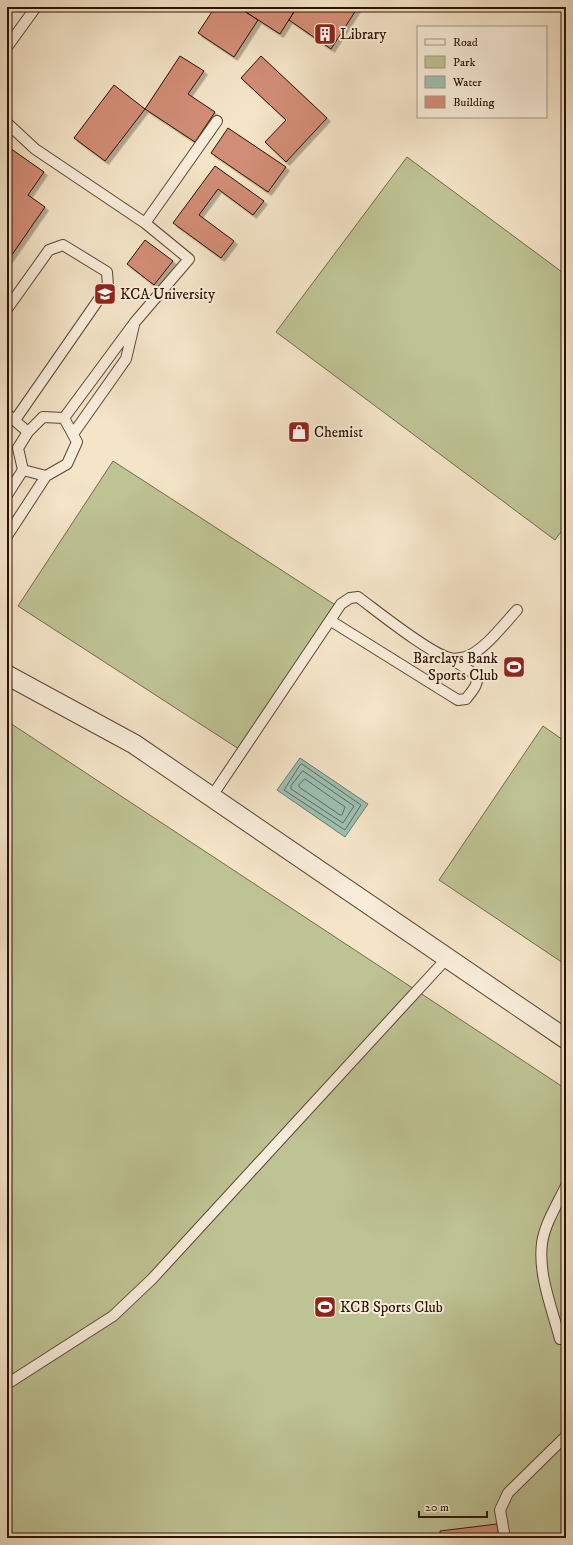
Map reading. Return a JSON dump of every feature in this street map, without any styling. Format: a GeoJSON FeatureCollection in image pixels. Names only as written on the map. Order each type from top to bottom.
{"type":"FeatureCollection","features":[{"type":"Feature","properties":{"kind":"street"},"geometry":{"type":"LineString","coordinates":[[7,675],[134,744],[566,1039]]}},
{"type":"Feature","properties":{"kind":"lane"},"geometry":{"type":"LineString","coordinates":[[7,47],[36,7]]}},
{"type":"Feature","properties":{"kind":"lane"},"geometry":{"type":"LineString","coordinates":[[145,223],[217,121]]}},
{"type":"Feature","properties":{"kind":"lane"},"geometry":{"type":"LineString","coordinates":[[7,123],[36,149],[145,223],[189,259],[135,322],[64,418]]}},
{"type":"Feature","properties":{"kind":"lane"},"geometry":{"type":"LineString","coordinates":[[7,309],[49,250],[63,245],[107,272],[108,286],[11,417],[28,432]]}},
{"type":"Feature","properties":{"kind":"lane"},"geometry":{"type":"LineString","coordinates":[[73,434],[126,359],[135,322]]}},
{"type":"Feature","properties":{"kind":"lane"},"geometry":{"type":"LineString","coordinates":[[7,496],[23,470],[18,448],[28,432],[43,417],[64,418]]}},
{"type":"Feature","properties":{"kind":"lane"},"geometry":{"type":"LineString","coordinates":[[7,536],[46,476],[67,464],[76,442],[64,418]]}},
{"type":"Feature","properties":{"kind":"lane"},"geometry":{"type":"LineString","coordinates":[[23,470],[46,476]]}},
{"type":"Feature","properties":{"kind":"lane"},"geometry":{"type":"LineString","coordinates":[[212,796],[341,604],[350,598],[358,598],[432,651],[450,658],[476,675],[478,679],[477,684],[466,699],[458,700],[331,621]]}},
{"type":"Feature","properties":{"kind":"lane"},"geometry":{"type":"LineString","coordinates":[[450,658],[465,657],[476,651],[517,610]]}},
{"type":"Feature","properties":{"kind":"lane"},"geometry":{"type":"LineString","coordinates":[[7,1384],[113,1316],[152,1279],[448,957]]}},
{"type":"Feature","properties":{"kind":"lane"},"geometry":{"type":"LineString","coordinates":[[560,1339],[541,1270],[542,1242],[552,1215],[566,1186]]}},
{"type":"Feature","properties":{"kind":"lane"},"geometry":{"type":"LineString","coordinates":[[505,1538],[500,1510],[508,1493],[566,1436]]}},
{"type":"Feature","properties":{"kind":"green space"},"geometry":{"type":"Polygon","coordinates":[[[407,157],[566,275],[566,525],[555,540],[276,332],[407,157]]]}},
{"type":"Feature","properties":{"kind":"green space"},"geometry":{"type":"Polygon","coordinates":[[[113,461],[340,608],[245,753],[18,606],[113,461]]]}},
{"type":"Feature","properties":{"kind":"green space"},"geometry":{"type":"Polygon","coordinates":[[[7,721],[566,1089],[566,1538],[7,1538],[7,721]]]}},
{"type":"Feature","properties":{"kind":"green space"},"geometry":{"type":"Polygon","coordinates":[[[543,726],[566,742],[566,965],[439,880],[543,726]]]}},
{"type":"Feature","properties":{"kind":"water"},"geometry":{"type":"Polygon","coordinates":[[[300,758],[368,804],[345,837],[277,790],[300,758]]]}},
{"type":"Feature","properties":{"kind":"building"},"geometry":{"type":"Polygon","coordinates":[[[215,7],[238,7],[258,20],[234,57],[198,33],[215,7]]]}},
{"type":"Feature","properties":{"kind":"building"},"geometry":{"type":"Polygon","coordinates":[[[238,7],[297,7],[280,34],[238,7]]]}},
{"type":"Feature","properties":{"kind":"building","name":"Library"},"geometry":{"type":"Polygon","coordinates":[[[297,7],[358,7],[331,49],[289,20],[297,7]]]}},
{"type":"Feature","properties":{"kind":"building"},"geometry":{"type":"Polygon","coordinates":[[[180,56],[204,71],[188,94],[215,112],[195,142],[145,109],[180,56]]]}},
{"type":"Feature","properties":{"kind":"building"},"geometry":{"type":"Polygon","coordinates":[[[261,56],[327,118],[286,162],[265,142],[286,120],[241,78],[261,56]]]}},
{"type":"Feature","properties":{"kind":"building"},"geometry":{"type":"Polygon","coordinates":[[[114,85],[145,109],[105,161],[74,138],[114,85]]]}},
{"type":"Feature","properties":{"kind":"building"},"geometry":{"type":"Polygon","coordinates":[[[228,128],[286,167],[268,192],[211,153],[228,128]]]}},
{"type":"Feature","properties":{"kind":"building"},"geometry":{"type":"Polygon","coordinates":[[[7,146],[44,172],[28,195],[45,207],[7,262],[7,146]]]}},
{"type":"Feature","properties":{"kind":"building"},"geometry":{"type":"Polygon","coordinates":[[[215,166],[264,201],[253,215],[218,189],[199,215],[234,241],[221,258],[173,223],[215,166]]]}},
{"type":"Feature","properties":{"kind":"building"},"geometry":{"type":"Polygon","coordinates":[[[145,240],[173,261],[154,285],[127,264],[145,240]]]}},
{"type":"Feature","properties":{"kind":"building"},"geometry":{"type":"Polygon","coordinates":[[[497,1524],[499,1538],[440,1538],[440,1531],[497,1524]]]}},
{"type":"Feature","properties":{"kind":"place","name":"Library"},"geometry":{"type":"Point","coordinates":[325,34]}},
{"type":"Feature","properties":{"kind":"place","name":"KCA University"},"geometry":{"type":"Point","coordinates":[105,294]}},
{"type":"Feature","properties":{"kind":"place","name":"Chemist"},"geometry":{"type":"Point","coordinates":[299,432]}},
{"type":"Feature","properties":{"kind":"place","name":"Barclays Bank Sports Club"},"geometry":{"type":"Point","coordinates":[514,667]}},
{"type":"Feature","properties":{"kind":"place","name":"KCB Sports Club"},"geometry":{"type":"Point","coordinates":[325,1307]}}]}
